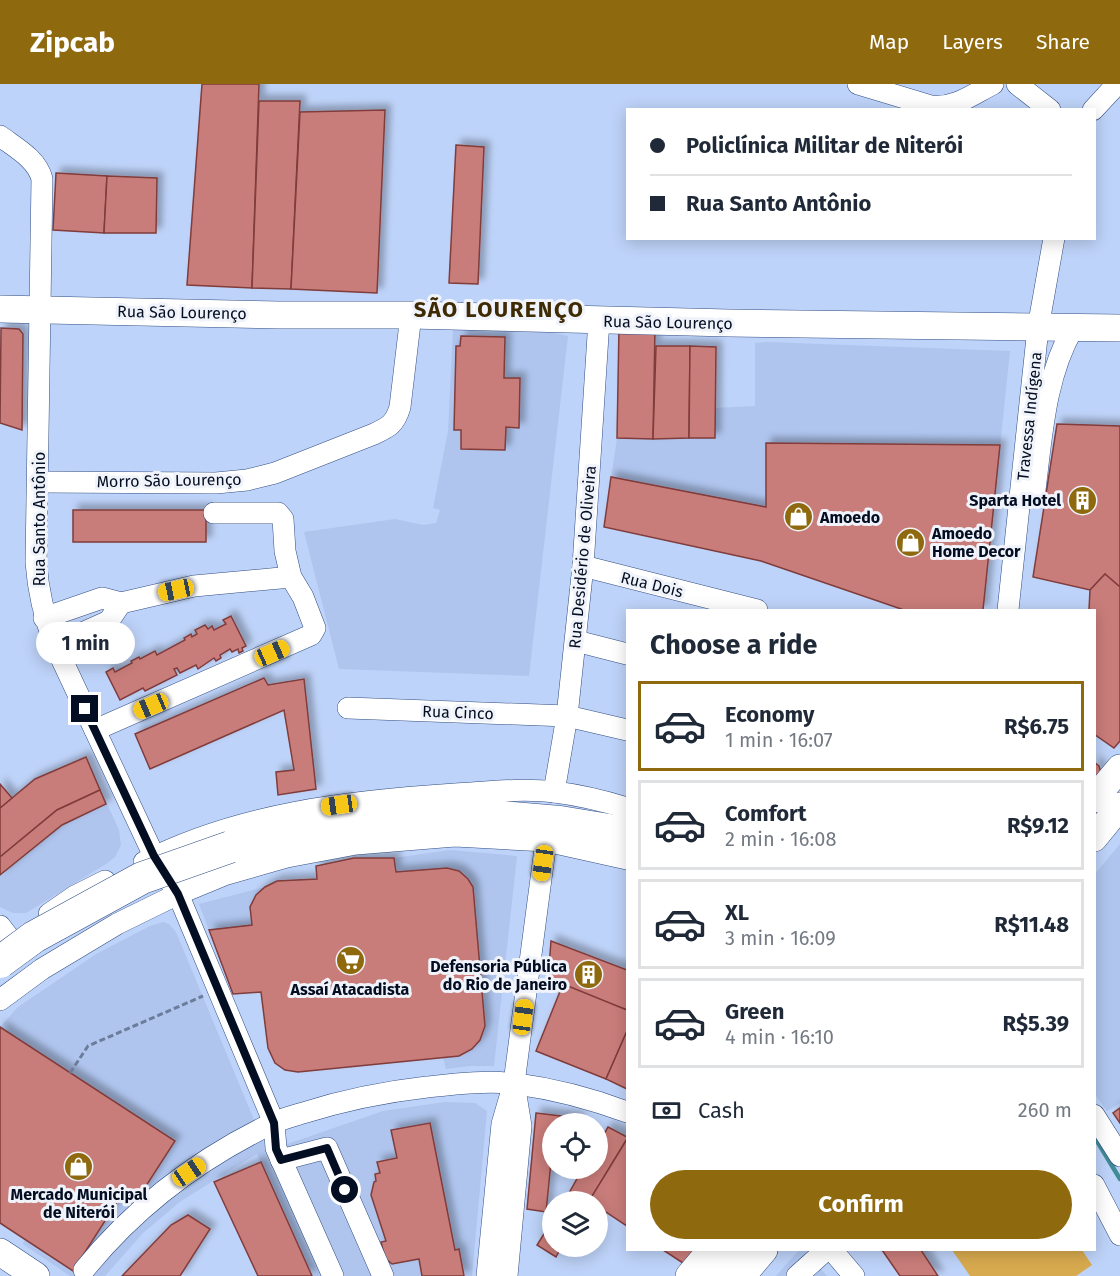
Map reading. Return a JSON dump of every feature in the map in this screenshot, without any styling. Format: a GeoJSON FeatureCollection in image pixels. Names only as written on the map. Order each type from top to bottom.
{"type":"FeatureCollection","features":[{"type":"Feature","properties":{"kind":"highway"},"geometry":{"type":"LineString","coordinates":[[3,944],[34,937],[142,878],[230,847],[288,831],[354,822],[468,816],[560,822],[626,833]]}},
{"type":"Feature","properties":{"kind":"highway"},"geometry":{"type":"LineString","coordinates":[[715,1276],[736,1251]]}},
{"type":"Feature","properties":{"kind":"main road","name":"Rua São Lourenço"},"geometry":{"type":"LineString","coordinates":[[0,309],[1120,328]]}},
{"type":"Feature","properties":{"kind":"main road"},"geometry":{"type":"LineString","coordinates":[[1096,797],[1120,768]]}},
{"type":"Feature","properties":{"kind":"main road"},"geometry":{"type":"LineString","coordinates":[[1096,836],[1120,807]]}},
{"type":"Feature","properties":{"kind":"main road"},"geometry":{"type":"LineString","coordinates":[[689,1276],[710,1251]]}},
{"type":"Feature","properties":{"kind":"main road"},"geometry":{"type":"LineString","coordinates":[[742,1276],[763,1251]]}},
{"type":"Feature","properties":{"kind":"main road"},"geometry":{"type":"LineString","coordinates":[[0,1252],[36,1276]]}},
{"type":"Feature","properties":{"kind":"street"},"geometry":{"type":"LineString","coordinates":[[858,84],[931,106],[943,107],[954,105],[993,84]]}},
{"type":"Feature","properties":{"kind":"street"},"geometry":{"type":"LineString","coordinates":[[1017,84],[1047,108]]}},
{"type":"Feature","properties":{"kind":"street"},"geometry":{"type":"LineString","coordinates":[[1095,108],[1117,84]]}},
{"type":"Feature","properties":{"kind":"street","name":"Rua Santo Antônio"},"geometry":{"type":"LineString","coordinates":[[0,136],[35,164],[40,170],[42,179],[36,562],[44,618],[154,856],[178,894],[274,1123],[276,1149],[333,1276]]}},
{"type":"Feature","properties":{"kind":"street","name":"Travessa Indígena"},"geometry":{"type":"LineString","coordinates":[[1008,609],[1038,328],[1054,240]]}},
{"type":"Feature","properties":{"kind":"street","name":"Morro São Lourenço"},"geometry":{"type":"LineString","coordinates":[[38,482],[216,483],[247,480],[275,473],[374,434],[388,427],[397,418],[411,315]]}},
{"type":"Feature","properties":{"kind":"street","name":"Rua Desidério de Oliveira"},"geometry":{"type":"LineString","coordinates":[[554,792],[567,716],[576,641],[599,320]]}},
{"type":"Feature","properties":{"kind":"street"},"geometry":{"type":"LineString","coordinates":[[1026,572],[1048,395],[1062,348],[1074,328]]}},
{"type":"Feature","properties":{"kind":"street"},"geometry":{"type":"LineString","coordinates":[[95,730],[311,635],[315,628],[303,597],[291,578],[285,551],[283,519],[278,513],[214,513]]}},
{"type":"Feature","properties":{"kind":"street","name":"Rua Dois"},"geometry":{"type":"LineString","coordinates":[[583,566],[753,609]]}},
{"type":"Feature","properties":{"kind":"street"},"geometry":{"type":"LineString","coordinates":[[44,618],[102,598],[120,603],[194,586],[291,578]]}},
{"type":"Feature","properties":{"kind":"street"},"geometry":{"type":"LineString","coordinates":[[55,645],[108,621],[120,603]]}},
{"type":"Feature","properties":{"kind":"street"},"geometry":{"type":"LineString","coordinates":[[576,641],[626,654]]}},
{"type":"Feature","properties":{"kind":"street","name":"Rua Cinco"},"geometry":{"type":"LineString","coordinates":[[348,708],[567,716],[626,730]]}},
{"type":"Feature","properties":{"kind":"street"},"geometry":{"type":"LineString","coordinates":[[3,944],[75,896],[154,856],[252,821],[357,802],[505,791],[554,792],[626,808]]}},
{"type":"Feature","properties":{"kind":"street"},"geometry":{"type":"LineString","coordinates":[[0,1000],[42,969],[79,946],[178,894],[224,875],[287,857],[356,844],[455,836],[546,841],[626,859]]}},
{"type":"Feature","properties":{"kind":"street"},"geometry":{"type":"LineString","coordinates":[[488,1276],[502,1124],[514,1083],[546,841]]}},
{"type":"Feature","properties":{"kind":"street"},"geometry":{"type":"LineString","coordinates":[[507,1276],[521,1126],[514,1083]]}},
{"type":"Feature","properties":{"kind":"street"},"geometry":{"type":"LineString","coordinates":[[84,1270],[104,1245],[157,1196],[201,1164],[274,1123],[328,1105],[379,1092],[454,1084],[514,1083],[558,1090],[626,1112]]}},
{"type":"Feature","properties":{"kind":"street"},"geometry":{"type":"LineString","coordinates":[[1096,1119],[1120,1156]]}},
{"type":"Feature","properties":{"kind":"street"},"geometry":{"type":"LineString","coordinates":[[281,1160],[327,1148],[383,1276]]}},
{"type":"Feature","properties":{"kind":"street"},"geometry":{"type":"LineString","coordinates":[[1096,1189],[1120,1235]]}},
{"type":"Feature","properties":{"kind":"street"},"geometry":{"type":"LineString","coordinates":[[797,1276],[825,1251]]}},
{"type":"Feature","properties":{"kind":"street"},"geometry":{"type":"LineString","coordinates":[[833,1251],[854,1276]]}},
{"type":"Feature","properties":{"kind":"path"},"geometry":{"type":"LineString","coordinates":[[70,1073],[88,1047],[218,990]]}},
{"type":"Feature","properties":{"kind":"shaded area"},"geometry":{"type":"Polygon","coordinates":[[[453,328],[545,331],[568,336],[529,676],[339,669],[304,532],[395,519],[423,525],[436,523],[440,510],[433,508],[448,431],[453,328]]]}},
{"type":"Feature","properties":{"kind":"shaded area"},"geometry":{"type":"Polygon","coordinates":[[[755,343],[1010,351],[983,609],[901,609],[761,561],[604,527],[617,438],[714,438],[713,408],[755,406],[755,343]]]}},
{"type":"Feature","properties":{"kind":"shaded area"},"geometry":{"type":"Polygon","coordinates":[[[86,757],[119,830],[121,845],[115,857],[26,913],[13,913],[0,907],[0,808],[86,757]]]}},
{"type":"Feature","properties":{"kind":"shaded area"},"geometry":{"type":"Polygon","coordinates":[[[1120,844],[1120,1103],[1107,1111],[1096,1096],[1096,873],[1120,844]]]}},
{"type":"Feature","properties":{"kind":"shaded area","name":"Assaí Atacadista"},"geometry":{"type":"Polygon","coordinates":[[[450,850],[517,856],[494,1066],[446,1069],[443,1058],[298,1072],[285,1070],[275,1063],[268,1048],[261,992],[233,994],[199,904],[265,887],[277,881],[317,879],[316,866],[354,858],[394,858],[450,850]]]}},
{"type":"Feature","properties":{"kind":"shaded area"},"geometry":{"type":"Polygon","coordinates":[[[163,922],[169,924],[176,932],[267,1151],[383,1111],[445,1102],[475,1103],[487,1111],[472,1276],[312,1276],[257,1154],[181,1201],[143,1233],[105,1276],[70,1276],[23,1244],[25,1239],[0,1223],[0,1027],[18,1007],[96,954],[150,926],[163,922]]]}},
{"type":"Feature","properties":{"kind":"shaded area"},"geometry":{"type":"Polygon","coordinates":[[[798,1251],[806,1251],[827,1276],[776,1276],[798,1251]]]}},
{"type":"Feature","properties":{"kind":"shaded area"},"geometry":{"type":"Polygon","coordinates":[[[953,1251],[1083,1251],[1092,1265],[1076,1276],[970,1276],[953,1251]]]}},
{"type":"Feature","properties":{"kind":"building"},"geometry":{"type":"Polygon","coordinates":[[[202,84],[259,84],[252,288],[187,285],[202,84]]]}},
{"type":"Feature","properties":{"kind":"building"},"geometry":{"type":"Polygon","coordinates":[[[259,101],[300,101],[291,289],[252,288],[259,101]]]}},
{"type":"Feature","properties":{"kind":"building"},"geometry":{"type":"Polygon","coordinates":[[[385,110],[377,293],[291,289],[300,112],[385,110]]]}},
{"type":"Feature","properties":{"kind":"building"},"geometry":{"type":"Polygon","coordinates":[[[456,145],[484,147],[478,284],[449,283],[456,145]]]}},
{"type":"Feature","properties":{"kind":"building"},"geometry":{"type":"Polygon","coordinates":[[[56,173],[107,176],[104,233],[53,230],[56,173]]]}},
{"type":"Feature","properties":{"kind":"building"},"geometry":{"type":"Polygon","coordinates":[[[107,176],[157,178],[156,233],[104,233],[107,176]]]}},
{"type":"Feature","properties":{"kind":"building"},"geometry":{"type":"Polygon","coordinates":[[[619,327],[655,328],[653,439],[617,438],[619,327]]]}},
{"type":"Feature","properties":{"kind":"building"},"geometry":{"type":"Polygon","coordinates":[[[1,328],[19,329],[23,334],[22,430],[0,423],[1,328]]]}},
{"type":"Feature","properties":{"kind":"building"},"geometry":{"type":"Polygon","coordinates":[[[461,336],[505,337],[504,378],[520,378],[519,428],[506,427],[505,450],[461,449],[461,430],[454,430],[456,346],[460,346],[461,336]]]}},
{"type":"Feature","properties":{"kind":"building"},"geometry":{"type":"Polygon","coordinates":[[[656,346],[690,346],[689,438],[653,439],[656,346]]]}},
{"type":"Feature","properties":{"kind":"building"},"geometry":{"type":"Polygon","coordinates":[[[690,346],[716,347],[715,438],[689,438],[690,346]]]}},
{"type":"Feature","properties":{"kind":"building","name":"Sparta Hotel"},"geometry":{"type":"Polygon","coordinates":[[[1057,424],[1120,426],[1120,587],[1105,574],[1090,590],[1033,577],[1057,424]]]}},
{"type":"Feature","properties":{"kind":"building","name":"Amoedo"},"geometry":{"type":"Polygon","coordinates":[[[766,443],[1000,445],[983,609],[901,609],[761,561],[604,527],[611,477],[766,507],[766,443]]]}},
{"type":"Feature","properties":{"kind":"building"},"geometry":{"type":"Polygon","coordinates":[[[73,510],[206,510],[206,542],[73,542],[73,510]]]}},
{"type":"Feature","properties":{"kind":"building"},"geometry":{"type":"Polygon","coordinates":[[[1105,574],[1120,587],[1120,741],[1114,748],[1096,735],[1096,609],[1089,609],[1090,590],[1105,574]]]}},
{"type":"Feature","properties":{"kind":"building"},"geometry":{"type":"Polygon","coordinates":[[[231,616],[246,646],[242,648],[243,651],[239,653],[238,649],[232,652],[230,649],[220,655],[221,658],[216,661],[214,658],[198,669],[196,665],[180,673],[177,668],[174,669],[177,675],[120,700],[106,672],[113,668],[115,672],[132,663],[131,661],[155,651],[157,655],[185,640],[184,638],[191,634],[192,637],[197,634],[195,630],[205,625],[208,629],[212,626],[214,630],[226,624],[223,620],[231,616]]]}},
{"type":"Feature","properties":{"kind":"building"},"geometry":{"type":"Polygon","coordinates":[[[264,678],[268,685],[304,679],[316,789],[278,795],[276,772],[294,770],[284,710],[150,769],[135,734],[264,678]]]}},
{"type":"Feature","properties":{"kind":"building"},"geometry":{"type":"Polygon","coordinates":[[[86,757],[100,790],[57,810],[0,857],[0,808],[35,779],[86,757]]]}},
{"type":"Feature","properties":{"kind":"building"},"geometry":{"type":"Polygon","coordinates":[[[1096,764],[1099,766],[1101,773],[1096,779],[1096,764]]]}},
{"type":"Feature","properties":{"kind":"building"},"geometry":{"type":"Polygon","coordinates":[[[0,784],[12,798],[0,808],[0,784]]]}},
{"type":"Feature","properties":{"kind":"building"},"geometry":{"type":"Polygon","coordinates":[[[100,790],[106,804],[62,825],[0,875],[0,857],[57,810],[100,790]]]}},
{"type":"Feature","properties":{"kind":"building","name":"Assaí Atacadista"},"geometry":{"type":"Polygon","coordinates":[[[354,858],[394,858],[396,872],[447,868],[459,871],[473,887],[485,1026],[480,1040],[472,1049],[459,1056],[298,1072],[285,1070],[275,1063],[268,1048],[261,992],[233,994],[209,930],[252,925],[250,907],[256,895],[265,887],[277,881],[317,879],[316,866],[354,858]]]}},
{"type":"Feature","properties":{"kind":"building","name":"Defensoria Pública do Rio de Janeiro"},"geometry":{"type":"Polygon","coordinates":[[[551,941],[626,970],[626,1010],[548,980],[551,941]]]}},
{"type":"Feature","properties":{"kind":"building"},"geometry":{"type":"Polygon","coordinates":[[[563,984],[626,1010],[626,1033],[606,1079],[536,1051],[563,984]]]}},
{"type":"Feature","properties":{"kind":"building","name":"Mercado Municipal de Niterói"},"geometry":{"type":"Polygon","coordinates":[[[0,1027],[175,1141],[137,1200],[124,1191],[73,1271],[0,1223],[0,1027]]]}},
{"type":"Feature","properties":{"kind":"building"},"geometry":{"type":"Polygon","coordinates":[[[626,1033],[626,1089],[606,1079],[626,1033]]]}},
{"type":"Feature","properties":{"kind":"building"},"geometry":{"type":"Polygon","coordinates":[[[1120,1108],[1120,1123],[1113,1113],[1120,1108]]]}},
{"type":"Feature","properties":{"kind":"building"},"geometry":{"type":"Polygon","coordinates":[[[536,1113],[542,1114],[542,1179],[549,1179],[548,1191],[542,1191],[542,1211],[527,1209],[536,1113]]]}},
{"type":"Feature","properties":{"kind":"building"},"geometry":{"type":"Polygon","coordinates":[[[430,1123],[455,1250],[459,1249],[464,1276],[422,1276],[419,1259],[392,1264],[385,1258],[381,1242],[386,1241],[371,1195],[376,1181],[375,1174],[380,1173],[377,1162],[397,1158],[391,1130],[430,1123]]]}},
{"type":"Feature","properties":{"kind":"building"},"geometry":{"type":"Polygon","coordinates":[[[608,1127],[626,1136],[626,1141],[608,1170],[608,1127]]]}},
{"type":"Feature","properties":{"kind":"building"},"geometry":{"type":"Polygon","coordinates":[[[626,1141],[626,1225],[608,1213],[608,1191],[595,1191],[602,1179],[608,1179],[608,1170],[626,1141]]]}},
{"type":"Feature","properties":{"kind":"building"},"geometry":{"type":"Polygon","coordinates":[[[261,1162],[312,1276],[258,1276],[214,1182],[261,1162]]]}},
{"type":"Feature","properties":{"kind":"building"},"geometry":{"type":"Polygon","coordinates":[[[577,1179],[603,1179],[596,1191],[570,1191],[577,1179]]]}},
{"type":"Feature","properties":{"kind":"building"},"geometry":{"type":"Polygon","coordinates":[[[188,1215],[210,1229],[180,1276],[122,1276],[171,1225],[188,1215]]]}},
{"type":"Feature","properties":{"kind":"building"},"geometry":{"type":"Polygon","coordinates":[[[542,1237],[542,1248],[537,1245],[542,1237]]]}},
{"type":"Feature","properties":{"kind":"building"},"geometry":{"type":"Polygon","coordinates":[[[665,1251],[698,1251],[686,1265],[665,1251]]]}},
{"type":"Feature","properties":{"kind":"building"},"geometry":{"type":"Polygon","coordinates":[[[883,1251],[922,1251],[938,1276],[900,1276],[883,1251]]]}},
{"type":"Feature","properties":{"kind":"waterway"},"geometry":{"type":"LineString","coordinates":[[1096,1139],[1120,1179]]}},
{"type":"Feature","properties":{"kind":"place","name":"Sparta Hotel"},"geometry":{"type":"Point","coordinates":[1082,500]}},
{"type":"Feature","properties":{"kind":"place","name":"Amoedo"},"geometry":{"type":"Point","coordinates":[799,517]}},
{"type":"Feature","properties":{"kind":"place","name":"Amoedo Home Decor"},"geometry":{"type":"Point","coordinates":[911,542]}},
{"type":"Feature","properties":{"kind":"place","name":"Assaí Atacadista"},"geometry":{"type":"Point","coordinates":[350,961]}},
{"type":"Feature","properties":{"kind":"place","name":"Defensoria Pública do Rio de Janeiro"},"geometry":{"type":"Point","coordinates":[588,975]}},
{"type":"Feature","properties":{"kind":"place","name":"Mercado Municipal de Niterói"},"geometry":{"type":"Point","coordinates":[79,1166]}},
{"type":"Feature","properties":{"kind":"district","name":"SÃO LOURENÇO"},"geometry":{"type":"Point","coordinates":[499,309]}},
{"type":"Feature","properties":{"kind":"route"},"geometry":{"type":"LineString","coordinates":[[85,709],[154,856],[178,894],[274,1123],[276,1149],[281,1160],[327,1148],[345,1190]]}}]}
